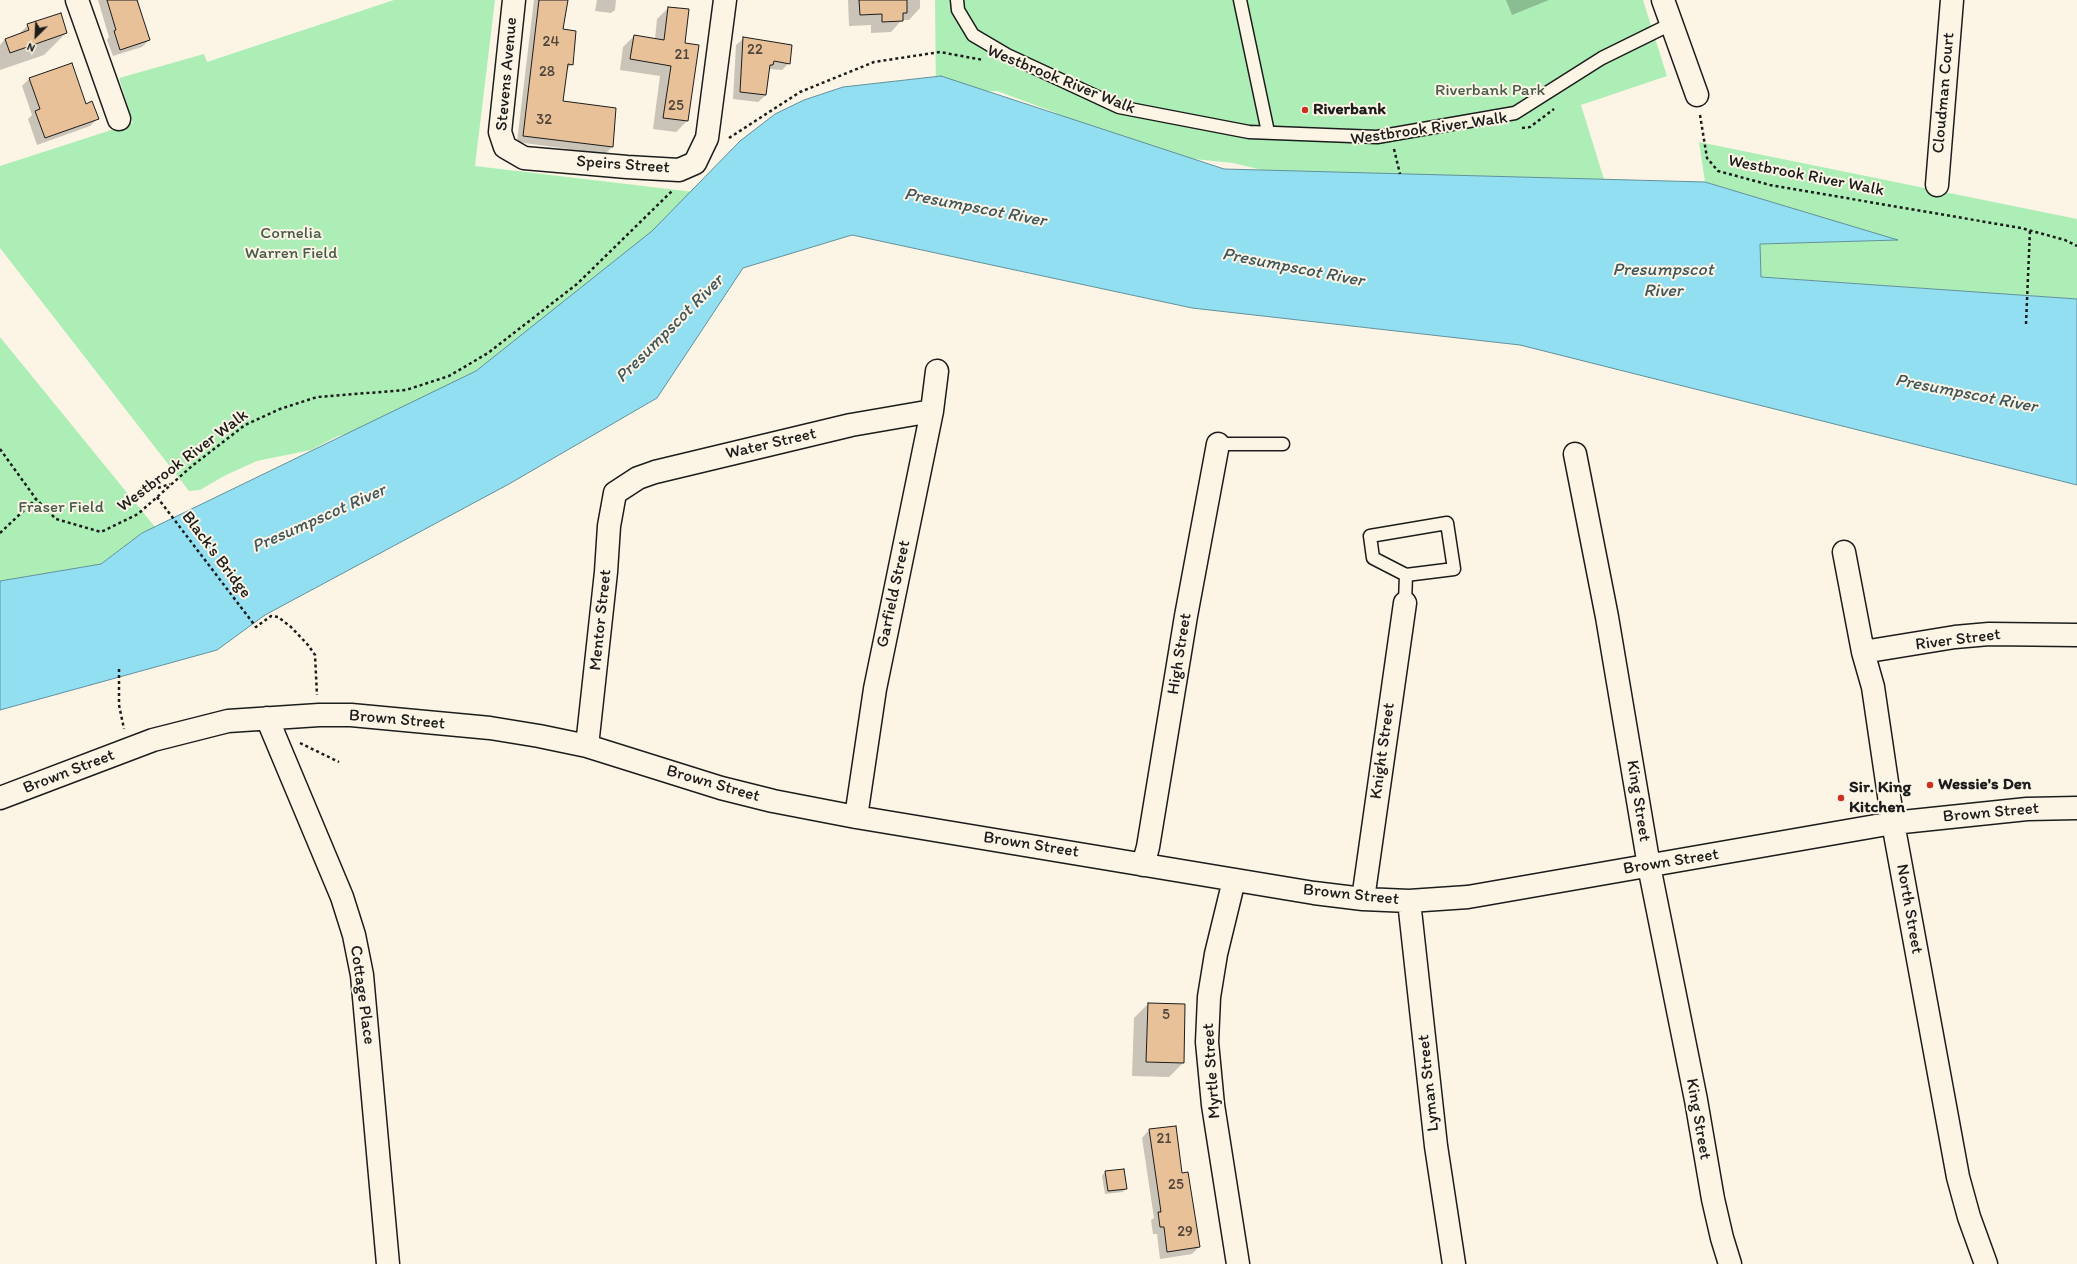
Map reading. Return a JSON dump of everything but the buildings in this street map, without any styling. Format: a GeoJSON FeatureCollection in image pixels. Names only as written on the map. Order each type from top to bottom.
{"type":"FeatureCollection","features":[{"type":"Feature","properties":{"kind":"street"},"geometry":{"type":"LineString","coordinates":[[77,0],[119,119]]}},
{"type":"Feature","properties":{"kind":"street","name":"Stevens Avenue"},"geometry":{"type":"LineString","coordinates":[[506,147],[500,132],[514,0]]}},
{"type":"Feature","properties":{"kind":"street","name":"Speirs Street"},"geometry":{"type":"LineString","coordinates":[[506,147],[524,158],[627,167],[679,170],[695,163],[707,138],[725,0]]}},
{"type":"Feature","properties":{"kind":"street"},"geometry":{"type":"LineString","coordinates":[[1663,0],[1697,95]]}},
{"type":"Feature","properties":{"kind":"street","name":"Cloudman Court"},"geometry":{"type":"LineString","coordinates":[[1937,185],[1952,0]]}},
{"type":"Feature","properties":{"kind":"street","name":"Garfield Street"},"geometry":{"type":"LineString","coordinates":[[856,817],[875,689],[932,411],[937,371]]}},
{"type":"Feature","properties":{"kind":"street","name":"Water Street"},"geometry":{"type":"LineString","coordinates":[[615,493],[638,478],[655,472],[851,425],[932,411]]}},
{"type":"Feature","properties":{"kind":"street","name":"High Street"},"geometry":{"type":"LineString","coordinates":[[1143,865],[1148,847],[1186,616],[1218,444]]}},
{"type":"Feature","properties":{"kind":"street","name":"King Street"},"geometry":{"type":"LineString","coordinates":[[1575,454],[1607,617],[1649,866],[1696,1100],[1713,1200],[1730,1264]]}},
{"type":"Feature","properties":{"kind":"street","name":"Mentor Street"},"geometry":{"type":"LineString","coordinates":[[587,746],[606,572],[609,526],[615,493]]}},
{"type":"Feature","properties":{"kind":"street","name":"North Street"},"geometry":{"type":"LineString","coordinates":[[1844,552],[1863,652],[1873,687],[1893,823],[1958,1177],[1969,1217],[1986,1264]]}},
{"type":"Feature","properties":{"kind":"street","name":"Knight Street"},"geometry":{"type":"LineString","coordinates":[[1363,899],[1405,603]]}},
{"type":"Feature","properties":{"kind":"street","name":"River Street"},"geometry":{"type":"LineString","coordinates":[[1863,652],[1955,637],[1989,634],[2077,635]]}},
{"type":"Feature","properties":{"kind":"street","name":"Brown Street"},"geometry":{"type":"LineString","coordinates":[[0,798],[153,740],[228,721],[271,728],[319,715],[351,715],[490,728],[539,736],[587,746],[721,788],[773,801],[856,817],[1234,880],[1363,899],[1409,901],[1468,897],[1893,823],[2028,808],[2077,808]]}},
{"type":"Feature","properties":{"kind":"street","name":"Cottage Place"},"geometry":{"type":"LineString","coordinates":[[271,728],[342,897],[354,935],[362,975],[388,1264]]}},
{"type":"Feature","properties":{"kind":"street","name":"Myrtle Street"},"geometry":{"type":"LineString","coordinates":[[1234,880],[1216,954],[1209,998],[1207,1042],[1213,1105],[1238,1264]]}},
{"type":"Feature","properties":{"kind":"street","name":"Lyman Street"},"geometry":{"type":"LineString","coordinates":[[1409,901],[1436,1146],[1454,1264]]}},
{"type":"Feature","properties":{"kind":"lane"},"geometry":{"type":"LineString","coordinates":[[957,0],[958,10],[973,35],[1007,55],[1120,107],[1249,132],[1377,137],[1515,113],[1602,58],[1671,24]]}},
{"type":"Feature","properties":{"kind":"lane"},"geometry":{"type":"LineString","coordinates":[[1240,0],[1268,132]]}},
{"type":"Feature","properties":{"kind":"lane"},"geometry":{"type":"LineString","coordinates":[[1218,444],[1283,444]]}},
{"type":"Feature","properties":{"kind":"lane"},"geometry":{"type":"LineString","coordinates":[[1447,523],[1454,569],[1406,575],[1373,558],[1370,536],[1447,523]]}},
{"type":"Feature","properties":{"kind":"lane"},"geometry":{"type":"LineString","coordinates":[[1405,603],[1406,575]]}},
{"type":"Feature","properties":{"kind":"path","name":"Westbrook River Walk"},"geometry":{"type":"LineString","coordinates":[[723,142],[800,92],[874,62],[940,52],[987,61]]}},
{"type":"Feature","properties":{"kind":"path","name":"Westbrook River Walk"},"geometry":{"type":"LineString","coordinates":[[1697,95],[1707,158],[1718,171],[1770,185],[2030,230],[2065,240],[2077,246]]}},
{"type":"Feature","properties":{"kind":"path","name":"Westbrook River Walk"},"geometry":{"type":"LineString","coordinates":[[1515,129],[1530,127],[1555,108]]}},
{"type":"Feature","properties":{"kind":"path","name":"Westbrook River Walk"},"geometry":{"type":"LineString","coordinates":[[1400,147],[1394,150],[1400,174]]}},
{"type":"Feature","properties":{"kind":"path","name":"Westbrook River Walk"},"geometry":{"type":"LineString","coordinates":[[0,449],[36,499],[56,519],[101,532],[138,514],[216,446],[245,425],[280,409],[317,397],[406,390],[449,376],[488,353],[577,284],[673,189],[695,163]]}},
{"type":"Feature","properties":{"kind":"path"},"geometry":{"type":"LineString","coordinates":[[2026,324],[2030,230]]}},
{"type":"Feature","properties":{"kind":"path"},"geometry":{"type":"LineString","coordinates":[[140,488],[158,488],[172,483]]}},
{"type":"Feature","properties":{"kind":"path","name":"Black's Bridge"},"geometry":{"type":"LineString","coordinates":[[157,497],[256,627],[271,616],[278,617],[291,627],[315,655],[319,715]]}},
{"type":"Feature","properties":{"kind":"path"},"geometry":{"type":"LineString","coordinates":[[0,533],[36,499]]}},
{"type":"Feature","properties":{"kind":"path"},"geometry":{"type":"LineString","coordinates":[[118,669],[119,705],[129,749]]}},
{"type":"Feature","properties":{"kind":"path"},"geometry":{"type":"LineString","coordinates":[[271,728],[339,762]]}},
{"type":"Feature","properties":{"kind":"green space","name":"Cornelia Warren Field"},"geometry":{"type":"Polygon","coordinates":[[[394,0],[495,0],[475,166],[694,192],[561,336],[347,434],[338,436],[311,450],[257,461],[226,475],[200,490],[189,491],[0,248],[0,166],[133,123],[119,78],[204,54],[207,62],[394,0]]]}},
{"type":"Feature","properties":{"kind":"green space","name":"Riverbank Park"},"geometry":{"type":"Polygon","coordinates":[[[935,0],[1643,0],[1667,76],[1581,105],[1608,192],[1279,174],[1233,163],[1184,158],[1114,143],[1054,112],[997,91],[936,93],[935,0]]]}},
{"type":"Feature","properties":{"kind":"green space"},"geometry":{"type":"Polygon","coordinates":[[[1699,142],[2077,219],[2077,299],[1761,277],[1760,244],[1896,240],[1705,182],[1699,142]]]}},
{"type":"Feature","properties":{"kind":"green space","name":"Fraser Field"},"geometry":{"type":"Polygon","coordinates":[[[0,337],[155,527],[142,533],[101,564],[0,581],[0,337]]]}},
{"type":"Feature","properties":{"kind":"water","name":"Presumpscot River"},"geometry":{"type":"Polygon","coordinates":[[[941,76],[1224,169],[1705,182],[1898,240],[1760,244],[1761,277],[2077,299],[2077,485],[1520,345],[1192,308],[852,235],[743,268],[657,398],[509,484],[265,615],[217,650],[0,710],[0,581],[101,564],[142,533],[476,371],[652,231],[740,141],[775,114],[804,100],[843,87],[941,76]]]}},
{"type":"Feature","properties":{"kind":"place","name":"Riverbank"},"geometry":{"type":"Point","coordinates":[1305,110]}},
{"type":"Feature","properties":{"kind":"place","name":"Wessie's Den"},"geometry":{"type":"Point","coordinates":[1930,785]}},
{"type":"Feature","properties":{"kind":"place","name":"Sir. King Kitchen"},"geometry":{"type":"Point","coordinates":[1841,798]}}]}
